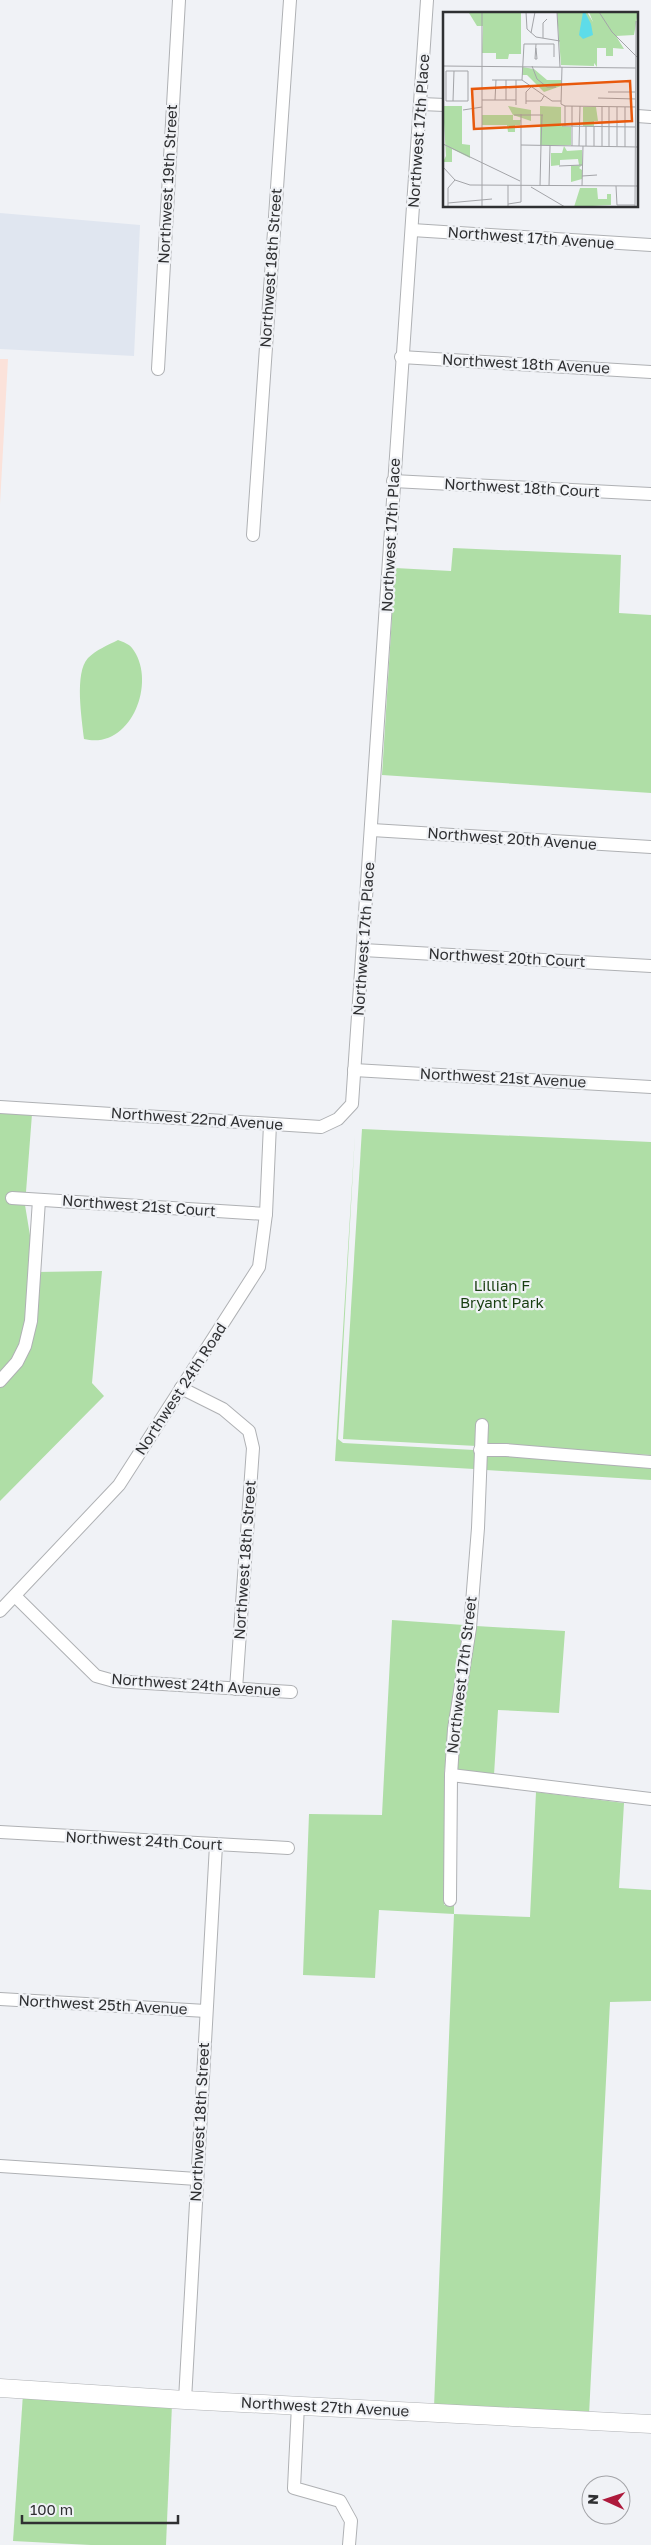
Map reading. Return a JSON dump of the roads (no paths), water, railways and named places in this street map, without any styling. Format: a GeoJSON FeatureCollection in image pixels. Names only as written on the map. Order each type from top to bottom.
{"type":"FeatureCollection","features":[{"type":"Feature","properties":{"kind":"street","name":"Northwest 19th Street"},"geometry":{"type":"LineString","coordinates":[[158,369],[179,0]]}},
{"type":"Feature","properties":{"kind":"street","name":"Northwest 18th Street"},"geometry":{"type":"LineString","coordinates":[[253,535],[290,0]]}},
{"type":"Feature","properties":{"kind":"street","name":"Northwest 17th Place"},"geometry":{"type":"LineString","coordinates":[[354,1070],[372,830],[401,357],[412,230],[427,0]]}},
{"type":"Feature","properties":{"kind":"street"},"geometry":{"type":"LineString","coordinates":[[421,104],[443,105]]}},
{"type":"Feature","properties":{"kind":"street"},"geometry":{"type":"LineString","coordinates":[[638,116],[651,117]]}},
{"type":"Feature","properties":{"kind":"street","name":"Northwest 17th Avenue"},"geometry":{"type":"LineString","coordinates":[[412,230],[651,245]]}},
{"type":"Feature","properties":{"kind":"street","name":"Northwest 18th Avenue"},"geometry":{"type":"LineString","coordinates":[[401,357],[651,372]]}},
{"type":"Feature","properties":{"kind":"street","name":"Northwest 18th Court"},"geometry":{"type":"LineString","coordinates":[[393,481],[651,494]]}},
{"type":"Feature","properties":{"kind":"street","name":"Northwest 20th Avenue"},"geometry":{"type":"LineString","coordinates":[[372,830],[651,847]]}},
{"type":"Feature","properties":{"kind":"street","name":"Northwest 20th Court"},"geometry":{"type":"LineString","coordinates":[[363,950],[651,966]]}},
{"type":"Feature","properties":{"kind":"street","name":"Northwest 21st Avenue"},"geometry":{"type":"LineString","coordinates":[[354,1070],[651,1087]]}},
{"type":"Feature","properties":{"kind":"street","name":"Northwest 22nd Avenue"},"geometry":{"type":"LineString","coordinates":[[0,1106],[321,1127],[338,1119],[352,1104],[354,1070]]}},
{"type":"Feature","properties":{"kind":"street","name":"Northwest 24th Road"},"geometry":{"type":"LineString","coordinates":[[0,1611],[119,1485],[259,1267],[266,1214],[270,1124]]}},
{"type":"Feature","properties":{"kind":"street","name":"Northwest 21st Court"},"geometry":{"type":"LineString","coordinates":[[12,1198],[266,1214]]}},
{"type":"Feature","properties":{"kind":"street"},"geometry":{"type":"LineString","coordinates":[[0,1381],[16,1362],[25,1346],[31,1321],[39,1200]]}},
{"type":"Feature","properties":{"kind":"street","name":"Northwest 18th Street"},"geometry":{"type":"LineString","coordinates":[[181,1388],[223,1409],[249,1431],[253,1448],[236,1689]]}},
{"type":"Feature","properties":{"kind":"street","name":"Northwest 17th Street"},"geometry":{"type":"LineString","coordinates":[[450,1900],[451,1775],[454,1729],[470,1628],[478,1528],[482,1425]]}},
{"type":"Feature","properties":{"kind":"street"},"geometry":{"type":"LineString","coordinates":[[480,1450],[506,1450],[651,1462]]}},
{"type":"Feature","properties":{"kind":"street","name":"Northwest 24th Avenue"},"geometry":{"type":"LineString","coordinates":[[14,1596],[96,1676],[114,1682],[291,1692]]}},
{"type":"Feature","properties":{"kind":"street"},"geometry":{"type":"LineString","coordinates":[[451,1775],[651,1799]]}},
{"type":"Feature","properties":{"kind":"street","name":"Northwest 24th Court"},"geometry":{"type":"LineString","coordinates":[[0,1832],[288,1848]]}},
{"type":"Feature","properties":{"kind":"street","name":"Northwest 18th Street"},"geometry":{"type":"LineString","coordinates":[[185,2400],[216,1845]]}},
{"type":"Feature","properties":{"kind":"street","name":"Northwest 25th Avenue"},"geometry":{"type":"LineString","coordinates":[[0,1999],[206,2011]]}},
{"type":"Feature","properties":{"kind":"street"},"geometry":{"type":"LineString","coordinates":[[0,2166],[198,2179]]}},
{"type":"Feature","properties":{"kind":"street","name":"Northwest 27th Avenue"},"geometry":{"type":"LineString","coordinates":[[0,2388],[185,2400],[651,2424]]}},
{"type":"Feature","properties":{"kind":"street"},"geometry":{"type":"LineString","coordinates":[[298,2405],[294,2488],[340,2501],[351,2520],[349,2545]]}},
{"type":"Feature","properties":{"kind":"park label","name":"Lillian F Bryant Park"},"geometry":{"type":"Point","coordinates":[502,1294]}}]}
